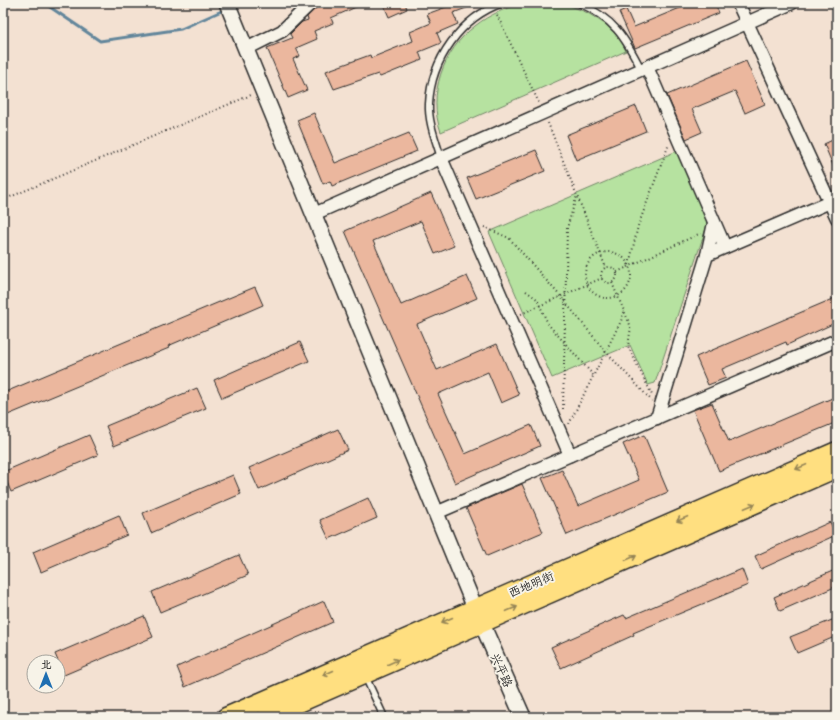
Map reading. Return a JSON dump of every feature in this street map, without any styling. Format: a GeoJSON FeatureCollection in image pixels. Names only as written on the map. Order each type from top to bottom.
{"type":"FeatureCollection","features":[{"type":"Feature","properties":{"kind":"main road","name":"西地明街"},"geometry":{"type":"LineString","coordinates":[[267,717],[364,674],[478,615],[837,451]]}},
{"type":"Feature","properties":{"kind":"main road","name":"西地明街"},"geometry":{"type":"LineString","coordinates":[[226,717],[837,468]]}},
{"type":"Feature","properties":{"kind":"street","name":"兴平路"},"geometry":{"type":"LineString","coordinates":[[227,3],[478,615],[523,717]]}},
{"type":"Feature","properties":{"kind":"street"},"geometry":{"type":"LineString","coordinates":[[246,49],[282,31],[311,3]]}},
{"type":"Feature","properties":{"kind":"street"},"geometry":{"type":"LineString","coordinates":[[738,3],[837,218]]}},
{"type":"Feature","properties":{"kind":"street"},"geometry":{"type":"LineString","coordinates":[[314,214],[792,3]]}},
{"type":"Feature","properties":{"kind":"street"},"geometry":{"type":"LineString","coordinates":[[644,68],[674,130],[714,225],[725,247]]}},
{"type":"Feature","properties":{"kind":"street"},"geometry":{"type":"LineString","coordinates":[[441,158],[570,455]]}},
{"type":"Feature","properties":{"kind":"street"},"geometry":{"type":"LineString","coordinates":[[707,255],[830,202]]}},
{"type":"Feature","properties":{"kind":"street"},"geometry":{"type":"LineString","coordinates":[[658,413],[707,255],[714,225]]}},
{"type":"Feature","properties":{"kind":"street"},"geometry":{"type":"LineString","coordinates":[[436,513],[570,455],[658,413],[837,340]]}},
{"type":"Feature","properties":{"kind":"lane"},"geometry":{"type":"LineString","coordinates":[[441,158],[433,132],[429,105],[434,74],[442,54],[458,33],[474,18],[493,6],[503,3]]}},
{"type":"Feature","properties":{"kind":"lane"},"geometry":{"type":"LineString","coordinates":[[579,3],[604,17],[619,30],[644,68]]}},
{"type":"Feature","properties":{"kind":"lane"},"geometry":{"type":"LineString","coordinates":[[364,674],[384,717]]}},
{"type":"Feature","properties":{"kind":"path"},"geometry":{"type":"LineString","coordinates":[[493,6],[544,112],[578,194],[606,268]]}},
{"type":"Feature","properties":{"kind":"path"},"geometry":{"type":"LineString","coordinates":[[3,200],[262,90]]}},
{"type":"Feature","properties":{"kind":"path"},"geometry":{"type":"LineString","coordinates":[[629,266],[624,258],[618,254],[611,252],[600,253],[591,259],[587,264],[585,279],[587,285],[592,292],[607,298],[618,296],[627,288],[630,280],[629,266],[638,226],[674,130]]}},
{"type":"Feature","properties":{"kind":"path"},"geometry":{"type":"LineString","coordinates":[[563,414],[566,303],[566,228],[578,194]]}},
{"type":"Feature","properties":{"kind":"path"},"geometry":{"type":"LineString","coordinates":[[468,220],[509,238],[561,297],[658,413]]}},
{"type":"Feature","properties":{"kind":"path"},"geometry":{"type":"LineString","coordinates":[[617,272],[714,225]]}},
{"type":"Feature","properties":{"kind":"path"},"geometry":{"type":"LineString","coordinates":[[606,268],[613,268],[617,272],[617,277],[612,282],[607,283],[602,278],[602,272],[606,268]]}},
{"type":"Feature","properties":{"kind":"path"},"geometry":{"type":"LineString","coordinates":[[510,318],[602,278]]}},
{"type":"Feature","properties":{"kind":"path"},"geometry":{"type":"LineString","coordinates":[[612,282],[631,327],[628,346],[658,413]]}},
{"type":"Feature","properties":{"kind":"path"},"geometry":{"type":"LineString","coordinates":[[526,291],[537,299],[548,324],[594,376]]}},
{"type":"Feature","properties":{"kind":"path"},"geometry":{"type":"LineString","coordinates":[[562,437],[606,352],[621,321],[624,311]]}},
{"type":"Feature","properties":{"kind":"green space"},"geometry":{"type":"Polygon","coordinates":[[[524,3],[564,3],[588,13],[605,24],[620,38],[626,51],[441,132],[437,118],[437,89],[446,60],[454,47],[475,26],[486,18],[505,9],[524,3]]]}},
{"type":"Feature","properties":{"kind":"green space"},"geometry":{"type":"Polygon","coordinates":[[[677,151],[708,222],[655,383],[648,385],[630,345],[552,378],[489,232],[677,151]]]}},
{"type":"Feature","properties":{"kind":"building"},"geometry":{"type":"Polygon","coordinates":[[[327,3],[365,3],[331,18],[333,23],[314,31],[317,39],[296,48],[300,56],[293,59],[307,90],[288,98],[267,48],[292,38],[290,34],[302,22],[308,20],[307,17],[317,7],[327,3]]]}},
{"type":"Feature","properties":{"kind":"building"},"geometry":{"type":"Polygon","coordinates":[[[383,3],[405,3],[407,9],[389,17],[383,3]]]}},
{"type":"Feature","properties":{"kind":"building"},"geometry":{"type":"Polygon","coordinates":[[[447,3],[477,4],[453,13],[458,24],[437,33],[441,43],[419,52],[422,60],[380,77],[378,74],[334,89],[326,71],[370,55],[371,58],[413,41],[410,32],[431,23],[427,14],[449,6],[447,3]]]}},
{"type":"Feature","properties":{"kind":"building"},"geometry":{"type":"Polygon","coordinates":[[[692,3],[715,3],[719,13],[635,48],[619,12],[626,9],[634,27],[692,3]]]}},
{"type":"Feature","properties":{"kind":"building"},"geometry":{"type":"Polygon","coordinates":[[[746,61],[765,104],[745,113],[735,91],[692,109],[702,132],[686,139],[667,95],[746,61]]]}},
{"type":"Feature","properties":{"kind":"building"},"geometry":{"type":"Polygon","coordinates":[[[636,106],[646,131],[576,160],[566,135],[636,106]]]}},
{"type":"Feature","properties":{"kind":"building"},"geometry":{"type":"Polygon","coordinates":[[[314,113],[335,163],[409,133],[417,151],[332,186],[330,181],[323,184],[297,120],[314,113]]]}},
{"type":"Feature","properties":{"kind":"building"},"geometry":{"type":"Polygon","coordinates":[[[837,138],[837,175],[824,144],[837,138]]]}},
{"type":"Feature","properties":{"kind":"building"},"geometry":{"type":"Polygon","coordinates":[[[536,150],[545,171],[476,199],[467,178],[536,150]]]}},
{"type":"Feature","properties":{"kind":"building"},"geometry":{"type":"Polygon","coordinates":[[[431,193],[454,246],[435,254],[421,221],[373,241],[401,305],[467,276],[477,298],[417,324],[437,370],[497,344],[519,395],[501,403],[488,372],[438,394],[465,454],[531,425],[540,446],[455,483],[345,231],[431,193]]]}},
{"type":"Feature","properties":{"kind":"building"},"geometry":{"type":"Polygon","coordinates":[[[255,287],[263,305],[168,346],[169,348],[3,417],[3,393],[255,287]]]}},
{"type":"Feature","properties":{"kind":"building"},"geometry":{"type":"Polygon","coordinates":[[[837,297],[837,322],[787,345],[786,342],[722,369],[726,378],[708,385],[696,357],[837,297]]]}},
{"type":"Feature","properties":{"kind":"building"},"geometry":{"type":"Polygon","coordinates":[[[300,342],[309,361],[222,398],[214,380],[300,342]]]}},
{"type":"Feature","properties":{"kind":"building"},"geometry":{"type":"Polygon","coordinates":[[[197,388],[206,408],[114,446],[106,426],[197,388]]]}},
{"type":"Feature","properties":{"kind":"building"},"geometry":{"type":"Polygon","coordinates":[[[837,396],[837,422],[719,471],[693,410],[712,403],[729,442],[837,396]]]}},
{"type":"Feature","properties":{"kind":"building"},"geometry":{"type":"Polygon","coordinates":[[[338,429],[348,450],[259,490],[249,468],[338,429]]]}},
{"type":"Feature","properties":{"kind":"building"},"geometry":{"type":"Polygon","coordinates":[[[89,435],[98,455],[11,492],[3,472],[89,435]]]}},
{"type":"Feature","properties":{"kind":"building"},"geometry":{"type":"Polygon","coordinates":[[[644,435],[668,492],[567,535],[542,478],[562,470],[578,506],[639,480],[623,444],[644,435]]]}},
{"type":"Feature","properties":{"kind":"building"},"geometry":{"type":"Polygon","coordinates":[[[233,475],[241,494],[151,533],[143,513],[233,475]]]}},
{"type":"Feature","properties":{"kind":"building"},"geometry":{"type":"Polygon","coordinates":[[[522,484],[543,532],[487,556],[466,508],[522,484]]]}},
{"type":"Feature","properties":{"kind":"building"},"geometry":{"type":"Polygon","coordinates":[[[368,498],[377,518],[329,539],[320,520],[368,498]]]}},
{"type":"Feature","properties":{"kind":"building"},"geometry":{"type":"Polygon","coordinates":[[[119,515],[127,535],[41,572],[33,552],[119,515]]]}},
{"type":"Feature","properties":{"kind":"building"},"geometry":{"type":"Polygon","coordinates":[[[830,522],[836,535],[761,569],[755,556],[830,522]]]}},
{"type":"Feature","properties":{"kind":"building"},"geometry":{"type":"Polygon","coordinates":[[[239,555],[248,575],[160,612],[152,592],[239,555]]]}},
{"type":"Feature","properties":{"kind":"building"},"geometry":{"type":"Polygon","coordinates":[[[742,569],[748,585],[633,633],[634,635],[561,668],[551,647],[624,615],[626,618],[742,569]]]}},
{"type":"Feature","properties":{"kind":"building"},"geometry":{"type":"Polygon","coordinates":[[[837,569],[837,586],[780,611],[774,597],[837,569]]]}},
{"type":"Feature","properties":{"kind":"building"},"geometry":{"type":"Polygon","coordinates":[[[324,601],[333,622],[185,687],[177,667],[324,601]]]}},
{"type":"Feature","properties":{"kind":"building"},"geometry":{"type":"Polygon","coordinates":[[[144,616],[153,637],[66,674],[66,654],[55,654],[144,616]]]}},
{"type":"Feature","properties":{"kind":"building"},"geometry":{"type":"Polygon","coordinates":[[[837,618],[837,636],[797,653],[790,637],[837,618]]]}},
{"type":"Feature","properties":{"kind":"waterway"},"geometry":{"type":"LineString","coordinates":[[44,3],[100,41],[181,29],[226,9]]}},
{"type":"Feature","properties":{"kind":"waterway"},"geometry":{"type":"LineString","coordinates":[[233,6],[240,3]]}}]}
